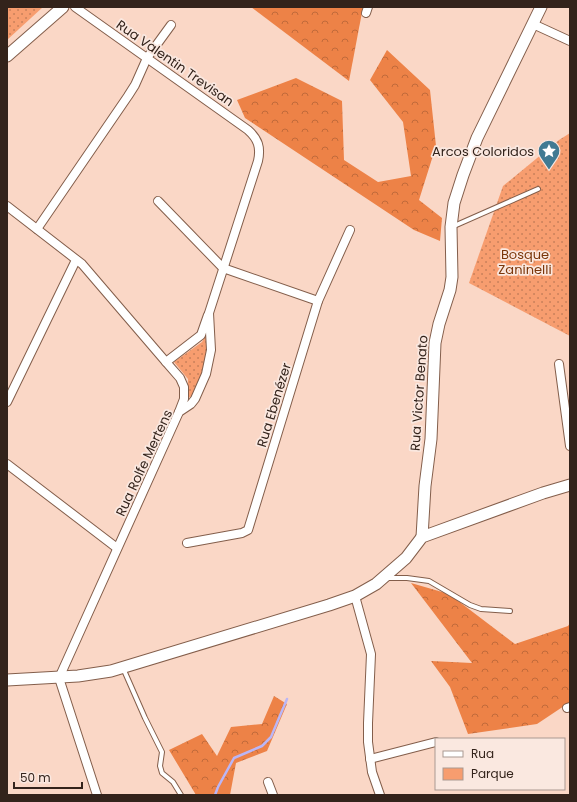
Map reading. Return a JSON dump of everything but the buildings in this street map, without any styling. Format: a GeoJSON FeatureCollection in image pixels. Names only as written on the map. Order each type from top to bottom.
{"type":"FeatureCollection","features":[{"type":"Feature","properties":{"kind":"street"},"geometry":{"type":"LineString","coordinates":[[7,56],[63,7]]}},
{"type":"Feature","properties":{"kind":"street","name":"Rua Valentin Trevisan"},"geometry":{"type":"LineString","coordinates":[[75,7],[248,130],[258,142]]}},
{"type":"Feature","properties":{"kind":"street","name":"Rua Victor Benato"},"geometry":{"type":"LineString","coordinates":[[422,537],[426,480],[431,439],[435,343],[439,324],[450,290],[452,277],[451,227],[454,203],[469,159],[486,120],[541,7]]}},
{"type":"Feature","properties":{"kind":"street"},"geometry":{"type":"LineString","coordinates":[[533,24],[570,41]]}},
{"type":"Feature","properties":{"kind":"street"},"geometry":{"type":"LineString","coordinates":[[36,229],[128,96],[135,85],[147,58],[171,25]]}},
{"type":"Feature","properties":{"kind":"street","name":"Rua Rolfe Mertens"},"geometry":{"type":"LineString","coordinates":[[59,678],[179,412],[191,404],[195,399],[206,374],[211,350],[209,313],[258,161],[258,142]]}},
{"type":"Feature","properties":{"kind":"street"},"geometry":{"type":"LineString","coordinates":[[158,201],[223,268],[318,301]]}},
{"type":"Feature","properties":{"kind":"street"},"geometry":{"type":"LineString","coordinates":[[7,206],[89,272],[180,378],[184,388],[184,399],[179,412]]}},
{"type":"Feature","properties":{"kind":"street","name":"Rua Ebenézer"},"geometry":{"type":"LineString","coordinates":[[187,543],[242,533],[248,530],[318,301],[350,230]]}},
{"type":"Feature","properties":{"kind":"street"},"geometry":{"type":"LineString","coordinates":[[7,402],[76,260]]}},
{"type":"Feature","properties":{"kind":"street"},"geometry":{"type":"LineString","coordinates":[[166,362],[201,336],[209,313]]}},
{"type":"Feature","properties":{"kind":"street"},"geometry":{"type":"LineString","coordinates":[[558,364],[570,446]]}},
{"type":"Feature","properties":{"kind":"street"},"geometry":{"type":"LineString","coordinates":[[7,464],[117,548]]}},
{"type":"Feature","properties":{"kind":"street"},"geometry":{"type":"LineString","coordinates":[[7,680],[59,678],[96,674],[123,668],[318,609],[355,596],[376,584],[411,553],[422,537],[570,485]]}},
{"type":"Feature","properties":{"kind":"street"},"geometry":{"type":"LineString","coordinates":[[355,596],[371,654],[368,723],[370,759],[372,772],[380,795]]}},
{"type":"Feature","properties":{"kind":"street"},"geometry":{"type":"LineString","coordinates":[[59,678],[97,795]]}},
{"type":"Feature","properties":{"kind":"street"},"geometry":{"type":"LineString","coordinates":[[370,759],[435,742]]}},
{"type":"Feature","properties":{"kind":"street"},"geometry":{"type":"LineString","coordinates":[[268,782],[273,795]]}},
{"type":"Feature","properties":{"kind":"lane"},"geometry":{"type":"LineString","coordinates":[[451,227],[538,189]]}},
{"type":"Feature","properties":{"kind":"lane"},"geometry":{"type":"LineString","coordinates":[[384,578],[407,578],[429,581],[470,605],[481,609],[510,612]]}},
{"type":"Feature","properties":{"kind":"lane"},"geometry":{"type":"LineString","coordinates":[[123,668],[162,752],[160,766],[162,773],[173,782],[181,795]]}},
{"type":"Feature","properties":{"kind":"green space"},"geometry":{"type":"Polygon","coordinates":[[[7,7],[43,7],[7,40],[7,7]]]}},
{"type":"Feature","properties":{"kind":"green space"},"geometry":{"type":"Polygon","coordinates":[[[251,7],[363,7],[349,81],[251,7]]]}},
{"type":"Feature","properties":{"kind":"green space"},"geometry":{"type":"Polygon","coordinates":[[[387,50],[430,90],[436,146],[419,200],[442,218],[440,241],[414,230],[245,118],[237,100],[296,78],[342,101],[344,160],[378,182],[411,176],[403,122],[370,80],[387,50]]]}},
{"type":"Feature","properties":{"kind":"green space","name":"Bosque Zaninelli"},"geometry":{"type":"Polygon","coordinates":[[[570,133],[570,336],[469,283],[503,186],[559,140],[570,133]]]}},
{"type":"Feature","properties":{"kind":"green space"},"geometry":{"type":"Polygon","coordinates":[[[208,331],[205,368],[192,396],[188,398],[188,379],[174,362],[202,342],[208,331]]]}},
{"type":"Feature","properties":{"kind":"green space"},"geometry":{"type":"Polygon","coordinates":[[[411,583],[449,594],[515,644],[568,626],[570,623],[570,702],[537,724],[468,734],[450,687],[431,661],[472,663],[411,583]]]}},
{"type":"Feature","properties":{"kind":"green space"},"geometry":{"type":"Polygon","coordinates":[[[274,696],[287,704],[267,751],[236,763],[230,795],[196,795],[169,750],[202,734],[217,756],[231,727],[262,724],[274,696]]]}},
{"type":"Feature","properties":{"kind":"waterway"},"geometry":{"type":"LineString","coordinates":[[215,795],[234,758],[262,746],[271,737],[287,699]]}},
{"type":"Feature","properties":{"kind":"place","name":"Arcos Coloridos"},"geometry":{"type":"Point","coordinates":[549,170]}}]}
